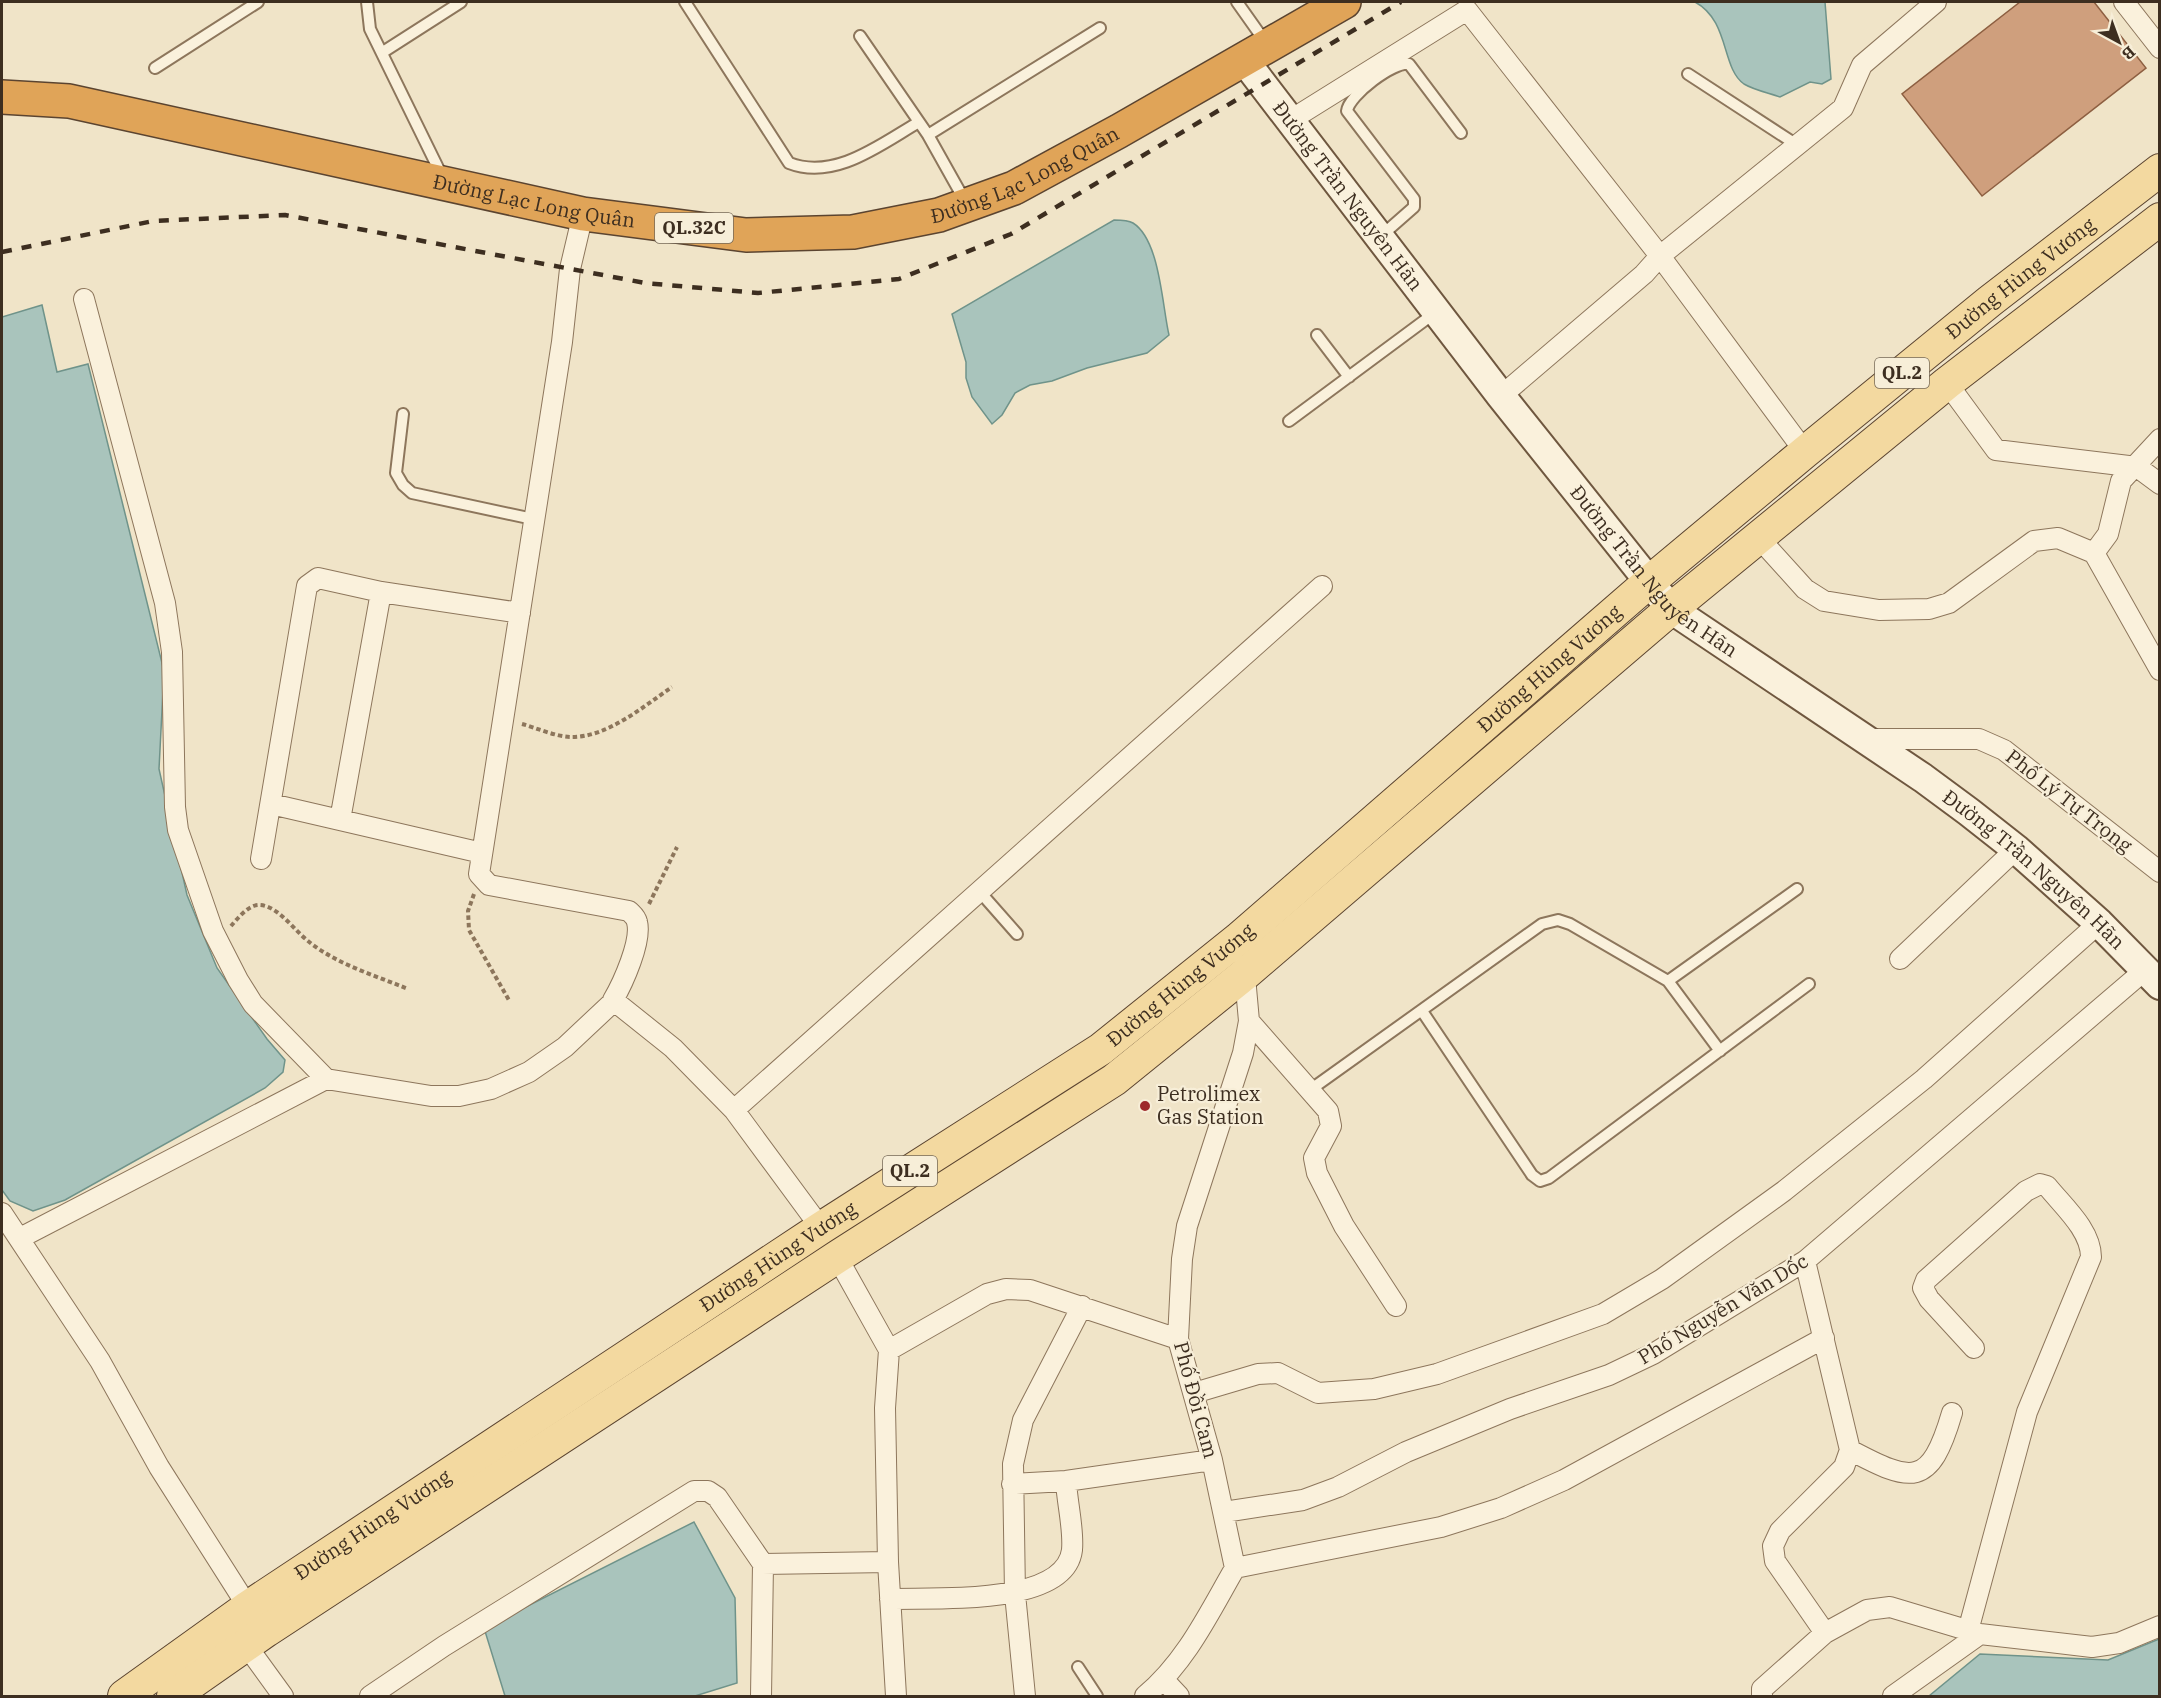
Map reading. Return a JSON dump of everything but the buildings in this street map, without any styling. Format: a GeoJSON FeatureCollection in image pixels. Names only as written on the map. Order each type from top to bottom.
{"type":"FeatureCollection","features":[{"type":"Feature","properties":{"kind":"highway","name":"Đường Lạc Long Quân"},"geometry":{"type":"LineString","coordinates":[[2,97],[69,101],[583,214],[746,235],[853,232],[939,215],[968,206],[1053,168],[1344,2]]}},
{"type":"Feature","properties":{"kind":"main road","name":"Đường Hùng Vương"},"geometry":{"type":"LineString","coordinates":[[124,1696],[248,1607],[821,1228],[1101,1049],[1238,939],[1649,582],[1805,452],[1990,301],[2160,170]]}},
{"type":"Feature","properties":{"kind":"main road","name":"Đường Hùng Vương"},"geometry":{"type":"LineString","coordinates":[[173,1696],[246,1645],[837,1257],[1114,1080],[1245,974],[1758,537],[1947,383],[2160,219]]}},
{"type":"Feature","properties":{"kind":"main road"},"geometry":{"type":"LineString","coordinates":[[531,1420],[549,1446]]}},
{"type":"Feature","properties":{"kind":"street"},"geometry":{"type":"LineString","coordinates":[[1501,396],[1644,274],[1660,256],[1843,108],[1863,64],[1936,2]]}},
{"type":"Feature","properties":{"kind":"street"},"geometry":{"type":"LineString","coordinates":[[2124,2],[2160,48]]}},
{"type":"Feature","properties":{"kind":"street"},"geometry":{"type":"LineString","coordinates":[[1289,121],[1467,10],[1660,256],[1805,452]]}},
{"type":"Feature","properties":{"kind":"street","name":"Đường Trần Nguyên Hãn"},"geometry":{"type":"LineString","coordinates":[[1256,53],[1289,121],[1501,396],[1671,609],[1932,785],[2016,849],[2099,923],[2152,977]]}},
{"type":"Feature","properties":{"kind":"street"},"geometry":{"type":"LineString","coordinates":[[84,299],[165,603],[172,652],[175,807],[178,830],[218,939],[252,1004],[326,1079],[431,1096],[459,1096],[491,1089],[529,1072],[565,1047],[614,1001],[634,949],[638,928],[637,918],[629,911],[489,885],[479,874],[562,342],[570,269],[583,214]]}},
{"type":"Feature","properties":{"kind":"street"},"geometry":{"type":"LineString","coordinates":[[1947,383],[1996,450],[2137,467],[2160,484]]}},
{"type":"Feature","properties":{"kind":"street"},"geometry":{"type":"LineString","coordinates":[[2094,553],[2108,534],[2121,481],[2137,467],[2160,439]]}},
{"type":"Feature","properties":{"kind":"street"},"geometry":{"type":"LineString","coordinates":[[1758,537],[1805,589],[1824,601],[1879,610],[1929,609],[1949,603],[2034,541],[2058,538],[2094,553],[2160,670]]}},
{"type":"Feature","properties":{"kind":"street"},"geometry":{"type":"LineString","coordinates":[[261,859],[307,586],[318,578],[381,592],[520,613]]}},
{"type":"Feature","properties":{"kind":"street"},"geometry":{"type":"LineString","coordinates":[[734,1110],[1322,586]]}},
{"type":"Feature","properties":{"kind":"street"},"geometry":{"type":"LineString","coordinates":[[340,820],[381,592]]}},
{"type":"Feature","properties":{"kind":"street","name":"Phố Lý Tự Trọng"},"geometry":{"type":"LineString","coordinates":[[1864,739],[1979,739],[2004,750],[2160,872]]}},
{"type":"Feature","properties":{"kind":"street"},"geometry":{"type":"LineString","coordinates":[[271,804],[482,853]]}},
{"type":"Feature","properties":{"kind":"street"},"geometry":{"type":"LineString","coordinates":[[1900,959],[2016,849]]}},
{"type":"Feature","properties":{"kind":"street"},"geometry":{"type":"LineString","coordinates":[[1194,1394],[1258,1374],[1278,1374],[1318,1393],[1374,1389],[1437,1374],[1603,1314],[1662,1279],[1784,1191],[1924,1079],[2099,923]]}},
{"type":"Feature","properties":{"kind":"street","name":"Phố Đồi Cam"},"geometry":{"type":"LineString","coordinates":[[1234,1568],[1212,1460],[1178,1339],[1182,1259],[1187,1226],[1243,1053],[1249,1021],[1245,974],[1238,939]]}},
{"type":"Feature","properties":{"kind":"street","name":"Phố Nguyễn Văn Dốc"},"geometry":{"type":"LineString","coordinates":[[1224,1512],[1303,1500],[1338,1486],[1398,1456],[1510,1409],[1609,1375],[1653,1353],[1805,1261],[2152,977]]}},
{"type":"Feature","properties":{"kind":"street"},"geometry":{"type":"LineString","coordinates":[[614,1001],[674,1048],[734,1110],[821,1228]]}},
{"type":"Feature","properties":{"kind":"street"},"geometry":{"type":"LineString","coordinates":[[1249,1021],[1328,1111],[1331,1126],[1314,1158],[1317,1173],[1344,1226],[1396,1306]]}},
{"type":"Feature","properties":{"kind":"street"},"geometry":{"type":"LineString","coordinates":[[20,1238],[326,1079]]}},
{"type":"Feature","properties":{"kind":"street"},"geometry":{"type":"LineString","coordinates":[[1893,1696],[1974,1632],[2027,1412],[2091,1257],[2091,1245],[2087,1237],[2047,1186],[2040,1184],[2026,1191],[1926,1280],[1923,1288],[1929,1299],[1974,1348]]}},
{"type":"Feature","properties":{"kind":"street"},"geometry":{"type":"LineString","coordinates":[[2,1214],[100,1361],[159,1467],[248,1607]]}},
{"type":"Feature","properties":{"kind":"street"},"geometry":{"type":"LineString","coordinates":[[837,1257],[889,1350],[885,1408],[888,1562],[896,1696]]}},
{"type":"Feature","properties":{"kind":"street"},"geometry":{"type":"LineString","coordinates":[[1805,1261],[1850,1450],[1844,1467],[1780,1532],[1773,1546],[1775,1561],[1825,1633]]}},
{"type":"Feature","properties":{"kind":"street"},"geometry":{"type":"LineString","coordinates":[[889,1350],[987,1294],[1006,1288],[1030,1290],[1178,1339]]}},
{"type":"Feature","properties":{"kind":"street"},"geometry":{"type":"LineString","coordinates":[[1025,1696],[1015,1594],[1013,1464],[1023,1420],[1082,1306]]}},
{"type":"Feature","properties":{"kind":"street"},"geometry":{"type":"LineString","coordinates":[[1145,1696],[1164,1680],[1193,1641],[1234,1568],[1441,1527],[1501,1508],[1564,1480],[1824,1338]]}},
{"type":"Feature","properties":{"kind":"street"},"geometry":{"type":"LineString","coordinates":[[1850,1450],[1886,1469],[1907,1474],[1922,1471],[1936,1456],[1944,1440],[1952,1413]]}},
{"type":"Feature","properties":{"kind":"street"},"geometry":{"type":"LineString","coordinates":[[1012,1484],[1066,1481],[1212,1460]]}},
{"type":"Feature","properties":{"kind":"street"},"geometry":{"type":"LineString","coordinates":[[890,1599],[1015,1594],[1053,1578],[1066,1566],[1072,1550],[1066,1481]]}},
{"type":"Feature","properties":{"kind":"street"},"geometry":{"type":"LineString","coordinates":[[370,1696],[453,1640],[694,1491],[708,1491],[717,1497],[764,1564],[761,1696]]}},
{"type":"Feature","properties":{"kind":"street"},"geometry":{"type":"LineString","coordinates":[[764,1564],[888,1562]]}},
{"type":"Feature","properties":{"kind":"street"},"geometry":{"type":"LineString","coordinates":[[1762,1696],[1762,1689],[1825,1633],[1867,1610],[1890,1607],[1974,1632],[2092,1647],[2119,1643],[2160,1626]]}},
{"type":"Feature","properties":{"kind":"street"},"geometry":{"type":"LineString","coordinates":[[246,1645],[283,1696]]}},
{"type":"Feature","properties":{"kind":"street"},"geometry":{"type":"LineString","coordinates":[[1164,1680],[1179,1696]]}},
{"type":"Feature","properties":{"kind":"lane"},"geometry":{"type":"LineString","coordinates":[[155,68],[258,2]]}},
{"type":"Feature","properties":{"kind":"lane"},"geometry":{"type":"LineString","coordinates":[[367,2],[370,29],[446,184]]}},
{"type":"Feature","properties":{"kind":"lane"},"geometry":{"type":"LineString","coordinates":[[383,52],[461,2]]}},
{"type":"Feature","properties":{"kind":"lane"},"geometry":{"type":"LineString","coordinates":[[685,2],[789,163],[802,168],[839,165],[919,122]]}},
{"type":"Feature","properties":{"kind":"lane"},"geometry":{"type":"LineString","coordinates":[[1237,2],[1256,53]]}},
{"type":"Feature","properties":{"kind":"lane"},"geometry":{"type":"LineString","coordinates":[[928,135],[1100,28]]}},
{"type":"Feature","properties":{"kind":"lane"},"geometry":{"type":"LineString","coordinates":[[860,36],[928,135],[968,206]]}},
{"type":"Feature","properties":{"kind":"lane"},"geometry":{"type":"LineString","coordinates":[[1378,238],[1414,207],[1414,200],[1347,111],[1351,99],[1396,64],[1409,64],[1461,133]]}},
{"type":"Feature","properties":{"kind":"lane"},"geometry":{"type":"LineString","coordinates":[[1688,74],[1797,145]]}},
{"type":"Feature","properties":{"kind":"lane"},"geometry":{"type":"LineString","coordinates":[[1289,421],[1436,312]]}},
{"type":"Feature","properties":{"kind":"lane"},"geometry":{"type":"LineString","coordinates":[[1317,335],[1349,377]]}},
{"type":"Feature","properties":{"kind":"lane"},"geometry":{"type":"LineString","coordinates":[[403,414],[396,474],[412,493],[533,519]]}},
{"type":"Feature","properties":{"kind":"lane"},"geometry":{"type":"LineString","coordinates":[[1668,981],[1797,889]]}},
{"type":"Feature","properties":{"kind":"lane"},"geometry":{"type":"LineString","coordinates":[[980,892],[1017,934]]}},
{"type":"Feature","properties":{"kind":"lane"},"geometry":{"type":"LineString","coordinates":[[1310,1090],[1542,924],[1558,920],[1668,981],[1720,1051]]}},
{"type":"Feature","properties":{"kind":"lane"},"geometry":{"type":"LineString","coordinates":[[1422,1011],[1532,1175],[1540,1181],[1549,1178],[1809,984]]}},
{"type":"Feature","properties":{"kind":"lane"},"geometry":{"type":"LineString","coordinates":[[1078,1667],[1097,1696]]}},
{"type":"Feature","properties":{"kind":"path"},"geometry":{"type":"LineString","coordinates":[[503,719],[570,737],[586,736],[627,717],[672,687]]}},
{"type":"Feature","properties":{"kind":"path"},"geometry":{"type":"LineString","coordinates":[[637,918],[655,896],[677,847]]}},
{"type":"Feature","properties":{"kind":"path"},"geometry":{"type":"LineString","coordinates":[[484,882],[473,895],[468,911],[469,930],[510,1002]]}},
{"type":"Feature","properties":{"kind":"path"},"geometry":{"type":"LineString","coordinates":[[218,939],[246,911],[257,905],[270,907],[309,942],[338,960],[408,989]]}},
{"type":"Feature","properties":{"kind":"water"},"geometry":{"type":"Polygon","coordinates":[[[1695,2],[1825,2],[1831,79],[1822,84],[1810,82],[1780,97],[1744,84],[1732,67],[1714,21],[1706,10],[1695,2]]]}},
{"type":"Feature","properties":{"kind":"water"},"geometry":{"type":"Polygon","coordinates":[[[1114,220],[1133,223],[1142,231],[1149,243],[1158,274],[1169,335],[1147,353],[1087,368],[1052,381],[1030,385],[1015,393],[1002,415],[992,424],[972,397],[966,378],[966,362],[952,314],[1114,220]]]}},
{"type":"Feature","properties":{"kind":"water"},"geometry":{"type":"Polygon","coordinates":[[[42,305],[57,372],[88,364],[164,671],[159,769],[187,895],[217,968],[267,1039],[285,1060],[283,1072],[265,1088],[65,1200],[33,1211],[10,1201],[2,1190],[2,317],[42,305]]]}},
{"type":"Feature","properties":{"kind":"water"},"geometry":{"type":"Polygon","coordinates":[[[694,1522],[735,1598],[737,1683],[695,1696],[505,1696],[484,1628],[694,1522]]]}},
{"type":"Feature","properties":{"kind":"water"},"geometry":{"type":"Polygon","coordinates":[[[2159,1639],[2159,1696],[1929,1696],[1980,1654],[2108,1660],[2159,1639]]]}},
{"type":"Feature","properties":{"kind":"railway"},"geometry":{"type":"LineString","coordinates":[[2,252],[153,221],[285,215],[645,283],[758,293],[899,279],[1011,234],[1401,2]]}},
{"type":"Feature","properties":{"kind":"place","name":"Petrolimex Gas Station"},"geometry":{"type":"Point","coordinates":[1145,1106]}}]}
